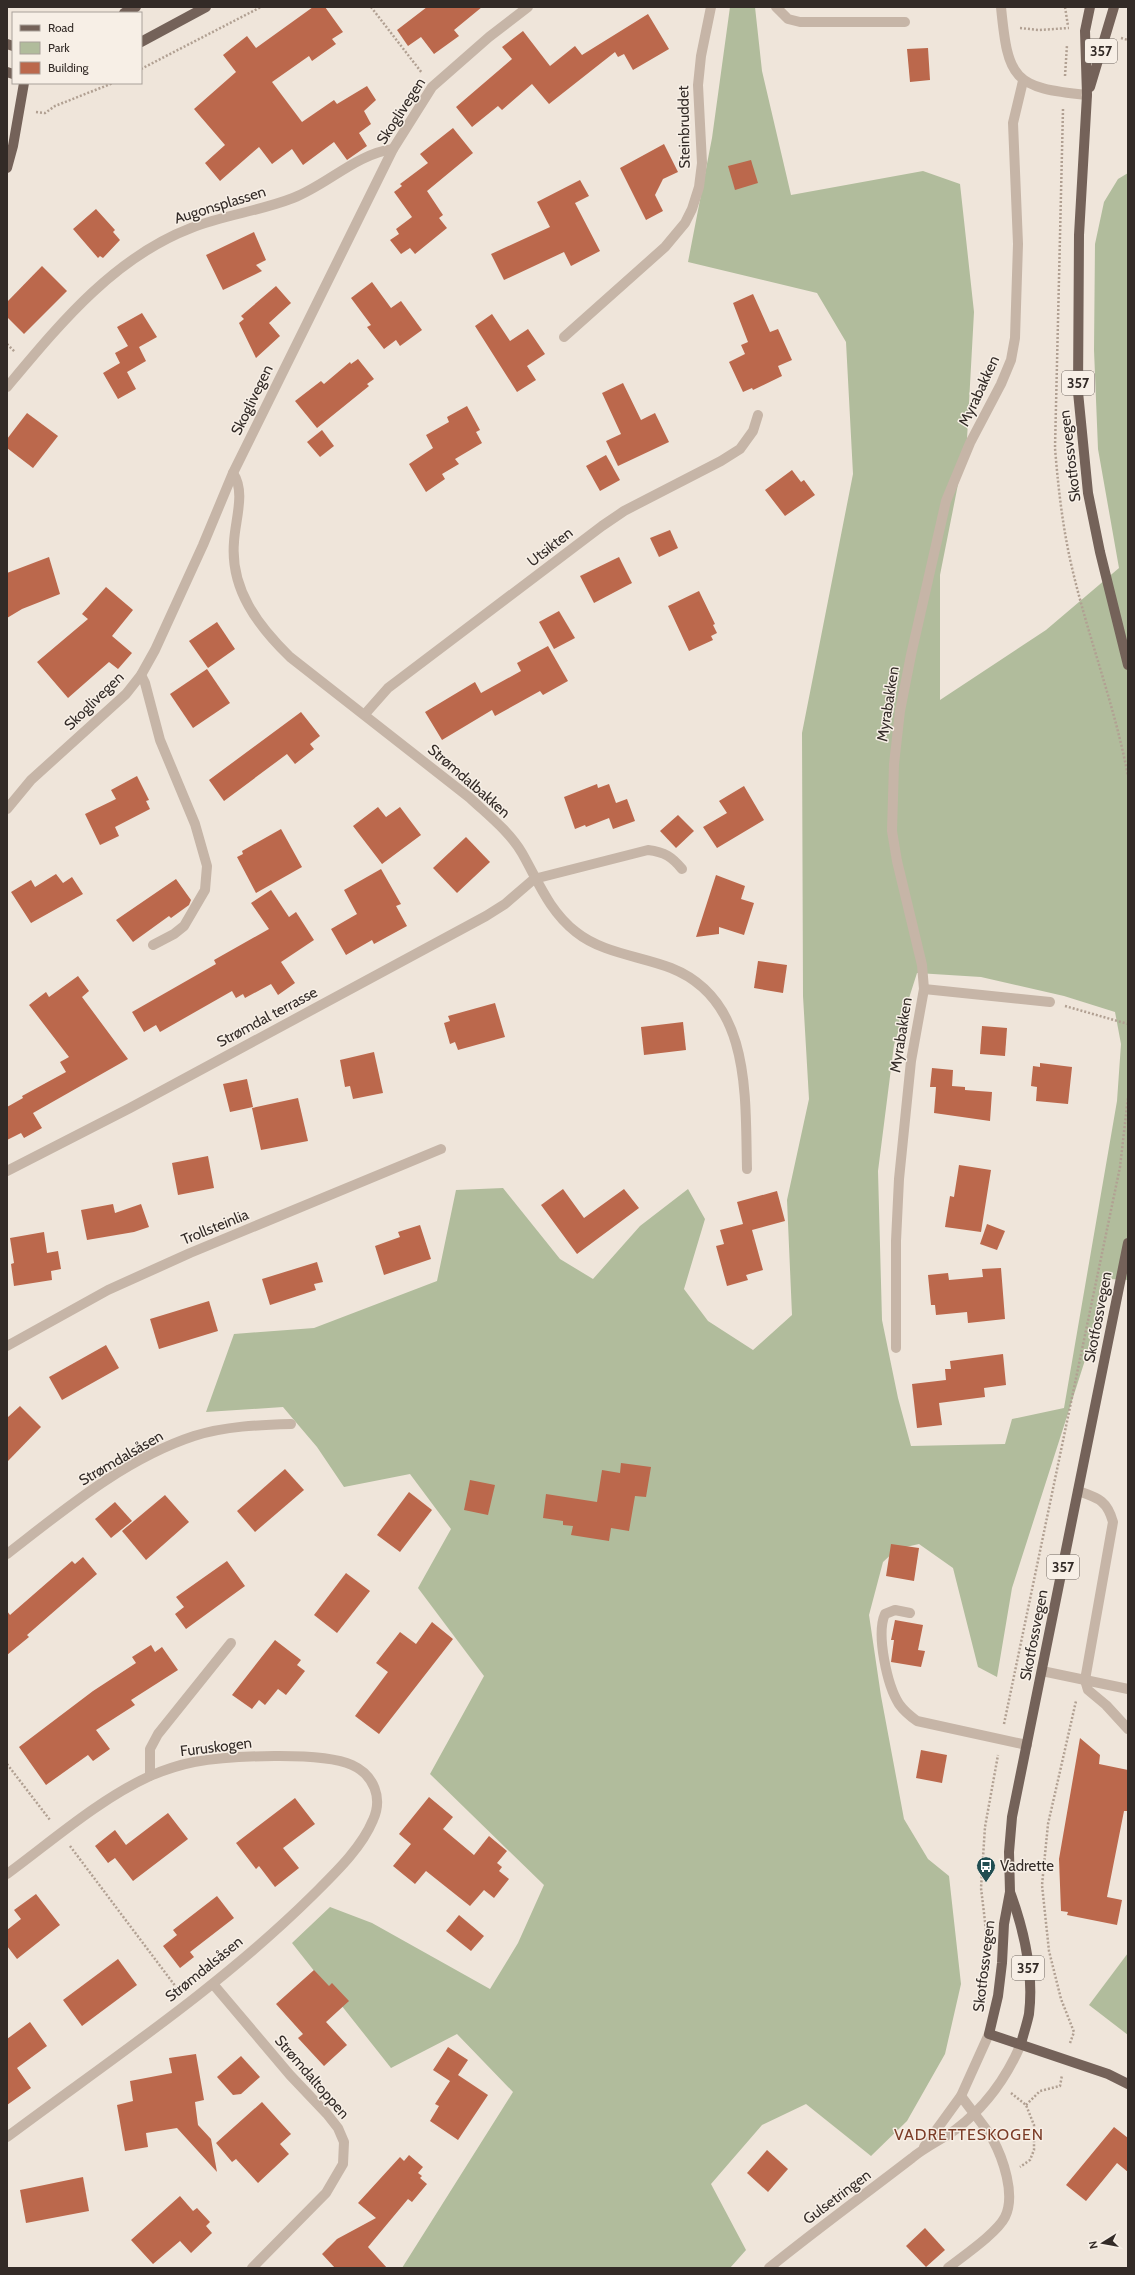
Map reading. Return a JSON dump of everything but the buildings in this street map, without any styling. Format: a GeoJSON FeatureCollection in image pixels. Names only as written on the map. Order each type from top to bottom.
{"type":"FeatureCollection","features":[{"type":"Feature","properties":{"kind":"main road"},"geometry":{"type":"LineString","coordinates":[[126,12],[136,7]]}},
{"type":"Feature","properties":{"kind":"main road"},"geometry":{"type":"LineString","coordinates":[[142,41],[206,7]]}},
{"type":"Feature","properties":{"kind":"main road","name":"Skotfossvegen"},"geometry":{"type":"LineString","coordinates":[[1090,7],[1085,31],[1087,95],[1082,155],[1077,335],[1081,441],[1088,493],[1100,552],[1128,665]]}},
{"type":"Feature","properties":{"kind":"main road","name":"Skotfossvegen"},"geometry":{"type":"LineString","coordinates":[[1087,95],[1114,7]]}},
{"type":"Feature","properties":{"kind":"main road"},"geometry":{"type":"LineString","coordinates":[[7,168],[13,146],[24,84]]}},
{"type":"Feature","properties":{"kind":"main road","name":"Skotfossvegen"},"geometry":{"type":"LineString","coordinates":[[1128,1243],[1012,1817],[1009,1852],[1010,1892],[1004,1924],[1002,1963],[998,1996],[989,2034],[1108,2074],[1128,2084]]}},
{"type":"Feature","properties":{"kind":"main road","name":"Skotfossvegen"},"geometry":{"type":"LineString","coordinates":[[1010,1892],[1021,1921],[1030,1988],[1028,2015],[1021,2044]]}},
{"type":"Feature","properties":{"kind":"street","name":"Skoglivegen"},"geometry":{"type":"LineString","coordinates":[[7,809],[31,780],[126,694],[141,675],[155,650],[203,545],[233,473],[393,149],[432,87],[489,37],[528,7]]}},
{"type":"Feature","properties":{"kind":"street","name":"Steinbruddet"},"geometry":{"type":"LineString","coordinates":[[564,337],[665,247],[685,223],[692,209],[699,187],[702,163],[698,85],[701,56],[711,7]]}},
{"type":"Feature","properties":{"kind":"street"},"geometry":{"type":"LineString","coordinates":[[776,7],[788,19],[800,22],[905,22]]}},
{"type":"Feature","properties":{"kind":"street"},"geometry":{"type":"LineString","coordinates":[[1001,7],[1007,54],[1015,71],[1023,80],[1038,88],[1087,95]]}},
{"type":"Feature","properties":{"kind":"street","name":"Myrabakken"},"geometry":{"type":"LineString","coordinates":[[896,1348],[896,1241],[899,1179],[911,1061],[924,989],[922,965],[897,861],[891,800],[894,764],[900,711],[911,655],[946,501],[970,443],[1001,384],[1011,360],[1015,338],[1018,244],[1013,123],[1023,80]]}},
{"type":"Feature","properties":{"kind":"street","name":"Augonsplassen"},"geometry":{"type":"LineString","coordinates":[[7,387],[100,284],[148,249],[191,228],[292,198],[311,190],[372,154],[393,149]]}},
{"type":"Feature","properties":{"kind":"street","name":"Utsikten"},"geometry":{"type":"LineString","coordinates":[[364,714],[388,688],[602,526],[624,511],[721,461],[740,449],[753,431],[758,415]]}},
{"type":"Feature","properties":{"kind":"street","name":"Strømdalbakken"},"geometry":{"type":"LineString","coordinates":[[233,473],[237,479],[239,490],[233,543],[236,567],[248,606],[258,623],[290,657],[470,798],[496,823],[522,853],[534,879],[548,903],[580,935],[590,942],[652,962],[690,977],[716,1001],[728,1021],[740,1059],[745,1088],[747,1169]]}},
{"type":"Feature","properties":{"kind":"street"},"geometry":{"type":"LineString","coordinates":[[141,675],[145,684],[160,740],[195,824],[207,866],[205,890],[184,926],[174,934],[153,945]]}},
{"type":"Feature","properties":{"kind":"street"},"geometry":{"type":"LineString","coordinates":[[534,879],[648,850],[660,851],[671,857],[682,870]]}},
{"type":"Feature","properties":{"kind":"street","name":"Strømdal terrasse"},"geometry":{"type":"LineString","coordinates":[[7,1170],[130,1108],[450,936],[505,904],[534,879]]}},
{"type":"Feature","properties":{"kind":"street"},"geometry":{"type":"LineString","coordinates":[[924,989],[1050,1002]]}},
{"type":"Feature","properties":{"kind":"street","name":"Trollsteinlia"},"geometry":{"type":"LineString","coordinates":[[7,1346],[108,1290],[184,1256],[441,1149]]}},
{"type":"Feature","properties":{"kind":"street","name":"Strømdalsåsen"},"geometry":{"type":"LineString","coordinates":[[7,1554],[57,1516],[117,1474],[169,1446],[195,1436],[222,1429],[255,1425],[291,1424]]}},
{"type":"Feature","properties":{"kind":"street"},"geometry":{"type":"LineString","coordinates":[[1078,1491],[1096,1497],[1104,1503],[1109,1509],[1113,1522],[1083,1680],[1088,1690],[1106,1705],[1128,1729]]}},
{"type":"Feature","properties":{"kind":"street"},"geometry":{"type":"LineString","coordinates":[[910,1613],[890,1611],[885,1614],[881,1630],[884,1656],[892,1688],[898,1703],[907,1714],[916,1721],[1027,1745]]}},
{"type":"Feature","properties":{"kind":"street"},"geometry":{"type":"LineString","coordinates":[[150,1776],[150,1749],[158,1734],[231,1643]]}},
{"type":"Feature","properties":{"kind":"street"},"geometry":{"type":"LineString","coordinates":[[1042,1671],[1128,1689]]}},
{"type":"Feature","properties":{"kind":"street","name":"Furuskogen"},"geometry":{"type":"LineString","coordinates":[[7,1874],[125,1789],[150,1776],[193,1762],[242,1758],[302,1758],[334,1760],[351,1765],[363,1771],[376,1790]]}},
{"type":"Feature","properties":{"kind":"street","name":"Strømdalsåsen"},"geometry":{"type":"LineString","coordinates":[[7,2137],[213,1984],[290,1918],[361,1842],[373,1821],[378,1806],[376,1790]]}},
{"type":"Feature","properties":{"kind":"street","name":"Strømdaltoppen"},"geometry":{"type":"LineString","coordinates":[[213,1984],[290,2075],[327,2114],[338,2128],[344,2142],[344,2164],[326,2193],[252,2268]]}},
{"type":"Feature","properties":{"kind":"street","name":"Gulsetringen"},"geometry":{"type":"LineString","coordinates":[[922,2150],[961,2096],[989,2034]]}},
{"type":"Feature","properties":{"kind":"street","name":"Gulsetringen"},"geometry":{"type":"LineString","coordinates":[[769,2268],[922,2150],[955,2130],[974,2114],[988,2101],[1000,2084],[1011,2067],[1021,2044]]}},
{"type":"Feature","properties":{"kind":"street"},"geometry":{"type":"LineString","coordinates":[[952,2267],[997,2228],[1005,2217],[1008,2205],[1006,2177],[1000,2156],[992,2138],[961,2096]]}},
{"type":"Feature","properties":{"kind":"path"},"geometry":{"type":"LineString","coordinates":[[142,68],[261,7]]}},
{"type":"Feature","properties":{"kind":"path"},"geometry":{"type":"LineString","coordinates":[[371,7],[432,87]]}},
{"type":"Feature","properties":{"kind":"path"},"geometry":{"type":"LineString","coordinates":[[1003,26],[1039,30],[1069,28]]}},
{"type":"Feature","properties":{"kind":"path"},"geometry":{"type":"LineString","coordinates":[[36,112],[45,113],[55,106],[110,84]]}},
{"type":"Feature","properties":{"kind":"path"},"geometry":{"type":"LineString","coordinates":[[1050,1002],[1128,1024]]}},
{"type":"Feature","properties":{"kind":"path"},"geometry":{"type":"LineString","coordinates":[[1026,2105],[1040,2091],[1060,2086],[1064,2059],[1074,2032],[1061,1999],[1049,1952],[1044,1916],[1042,1878],[1048,1824],[1083,1680]]}},
{"type":"Feature","properties":{"kind":"path"},"geometry":{"type":"LineString","coordinates":[[7,1764],[188,2002]]}},
{"type":"Feature","properties":{"kind":"green space"},"geometry":{"type":"Polygon","coordinates":[[[730,7],[755,7],[762,71],[791,195],[923,171],[960,184],[974,312],[967,439],[940,575],[940,700],[1046,630],[1119,568],[1098,449],[1094,350],[1095,244],[1104,202],[1118,179],[1128,173],[1128,1280],[1111,1279],[1012,1588],[997,1677],[978,1667],[953,1568],[919,1544],[897,1549],[883,1562],[869,1615],[881,1696],[904,1819],[928,1859],[949,1876],[961,1984],[945,2054],[907,2121],[871,2156],[806,2104],[762,2125],[711,2184],[746,2250],[730,2268],[402,2268],[513,2092],[457,2034],[391,2068],[292,1943],[330,1907],[372,1923],[490,1989],[518,1943],[544,1885],[430,1774],[484,1676],[418,1588],[451,1529],[410,1474],[344,1487],[317,1447],[283,1407],[206,1412],[234,1334],[314,1328],[437,1281],[456,1190],[503,1188],[560,1259],[593,1279],[640,1226],[688,1189],[705,1219],[684,1289],[708,1321],[753,1350],[792,1315],[787,1200],[809,1099],[803,996],[802,733],[853,474],[846,342],[817,293],[688,262],[712,138],[730,7]],[[917,973],[894,1045],[878,1171],[882,1320],[898,1398],[911,1446],[1005,1444],[1012,1419],[1064,1408],[1117,1101],[1121,1044],[1115,1012],[1064,996],[981,977],[917,973]]]}},
{"type":"Feature","properties":{"kind":"green space"},"geometry":{"type":"Polygon","coordinates":[[[1128,1953],[1128,2035],[1089,2005],[1128,1953]]]}},
{"type":"Feature","properties":{"kind":"place","name":"Vadrette"},"geometry":{"type":"Point","coordinates":[986,1883]}},
{"type":"Feature","properties":{"kind":"district","name":"VADRETTESKOGEN"},"geometry":{"type":"Point","coordinates":[969,2134]}}]}
